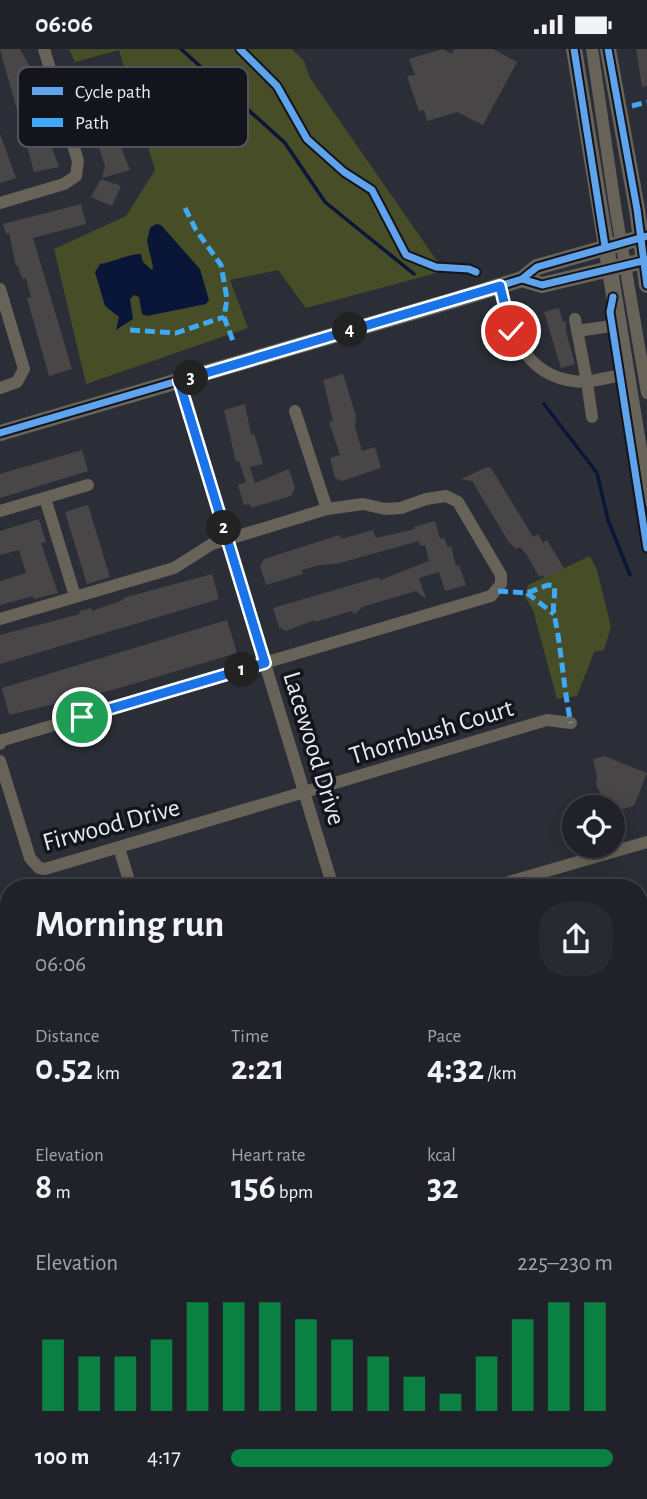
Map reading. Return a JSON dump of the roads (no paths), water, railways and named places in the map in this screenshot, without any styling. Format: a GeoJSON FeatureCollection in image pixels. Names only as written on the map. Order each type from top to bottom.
{"type":"FeatureCollection","features":[{"type":"Feature","properties":{"kind":"main road"},"geometry":{"type":"LineString","coordinates":[[574,49],[617,268],[618,325],[647,498]]}},
{"type":"Feature","properties":{"kind":"main road"},"geometry":{"type":"LineString","coordinates":[[608,49],[644,237],[647,285]]}},
{"type":"Feature","properties":{"kind":"main road"},"geometry":{"type":"LineString","coordinates":[[0,433],[500,286],[522,279],[537,267],[644,237]]}},
{"type":"Feature","properties":{"kind":"main road"},"geometry":{"type":"LineString","coordinates":[[522,279],[542,285],[646,261]]}},
{"type":"Feature","properties":{"kind":"street"},"geometry":{"type":"LineString","coordinates":[[44,49],[49,67]]}},
{"type":"Feature","properties":{"kind":"street"},"geometry":{"type":"LineString","coordinates":[[592,49],[613,245]]}},
{"type":"Feature","properties":{"kind":"street"},"geometry":{"type":"LineString","coordinates":[[0,203],[65,184],[76,176],[78,161],[74,147]]}},
{"type":"Feature","properties":{"kind":"street"},"geometry":{"type":"LineString","coordinates":[[617,268],[647,393]]}},
{"type":"Feature","properties":{"kind":"street"},"geometry":{"type":"LineString","coordinates":[[500,286],[511,331],[540,371],[557,379],[587,382],[626,375]]}},
{"type":"Feature","properties":{"kind":"street"},"geometry":{"type":"LineString","coordinates":[[0,289],[24,369],[17,382],[0,388]]}},
{"type":"Feature","properties":{"kind":"street"},"geometry":{"type":"LineString","coordinates":[[592,417],[576,325],[618,325]]}},
{"type":"Feature","properties":{"kind":"street","name":"Lacewood Drive"},"geometry":{"type":"LineString","coordinates":[[179,381],[331,879]]}},
{"type":"Feature","properties":{"kind":"street"},"geometry":{"type":"LineString","coordinates":[[295,411],[327,509]]}},
{"type":"Feature","properties":{"kind":"street"},"geometry":{"type":"LineString","coordinates":[[0,511],[88,485]]}},
{"type":"Feature","properties":{"kind":"street"},"geometry":{"type":"LineString","coordinates":[[0,619],[174,568],[201,549],[327,509],[363,504],[385,509],[401,508],[426,499],[446,496],[458,502],[501,575],[501,585],[491,596],[0,742]]}},
{"type":"Feature","properties":{"kind":"street"},"geometry":{"type":"LineString","coordinates":[[46,498],[75,596]]}},
{"type":"Feature","properties":{"kind":"street","name":"Thornbush Court"},"geometry":{"type":"LineString","coordinates":[[304,792],[547,720],[571,723]]}},
{"type":"Feature","properties":{"kind":"street","name":"Firwood Drive"},"geometry":{"type":"LineString","coordinates":[[0,761],[30,858],[38,868],[46,869],[304,792]]}},
{"type":"Feature","properties":{"kind":"street"},"geometry":{"type":"LineString","coordinates":[[520,879],[647,842]]}},
{"type":"Feature","properties":{"kind":"street"},"geometry":{"type":"LineString","coordinates":[[119,848],[129,879]]}},
{"type":"Feature","properties":{"kind":"water"},"geometry":{"type":"Polygon","coordinates":[[[156,224],[161,225],[200,269],[209,300],[206,304],[147,316],[142,314],[139,297],[134,295],[130,299],[133,319],[116,330],[119,317],[105,306],[95,272],[100,264],[141,254],[143,262],[152,270],[147,241],[150,228],[156,224]]]}},
{"type":"Feature","properties":{"kind":"waterway"},"geometry":{"type":"LineString","coordinates":[[181,49],[201,67]]}},
{"type":"Feature","properties":{"kind":"waterway"},"geometry":{"type":"LineString","coordinates":[[248,110],[285,143],[325,202],[414,274]]}},
{"type":"Feature","properties":{"kind":"waterway"},"geometry":{"type":"LineString","coordinates":[[544,404],[597,473],[608,520],[630,575]]}}]}
